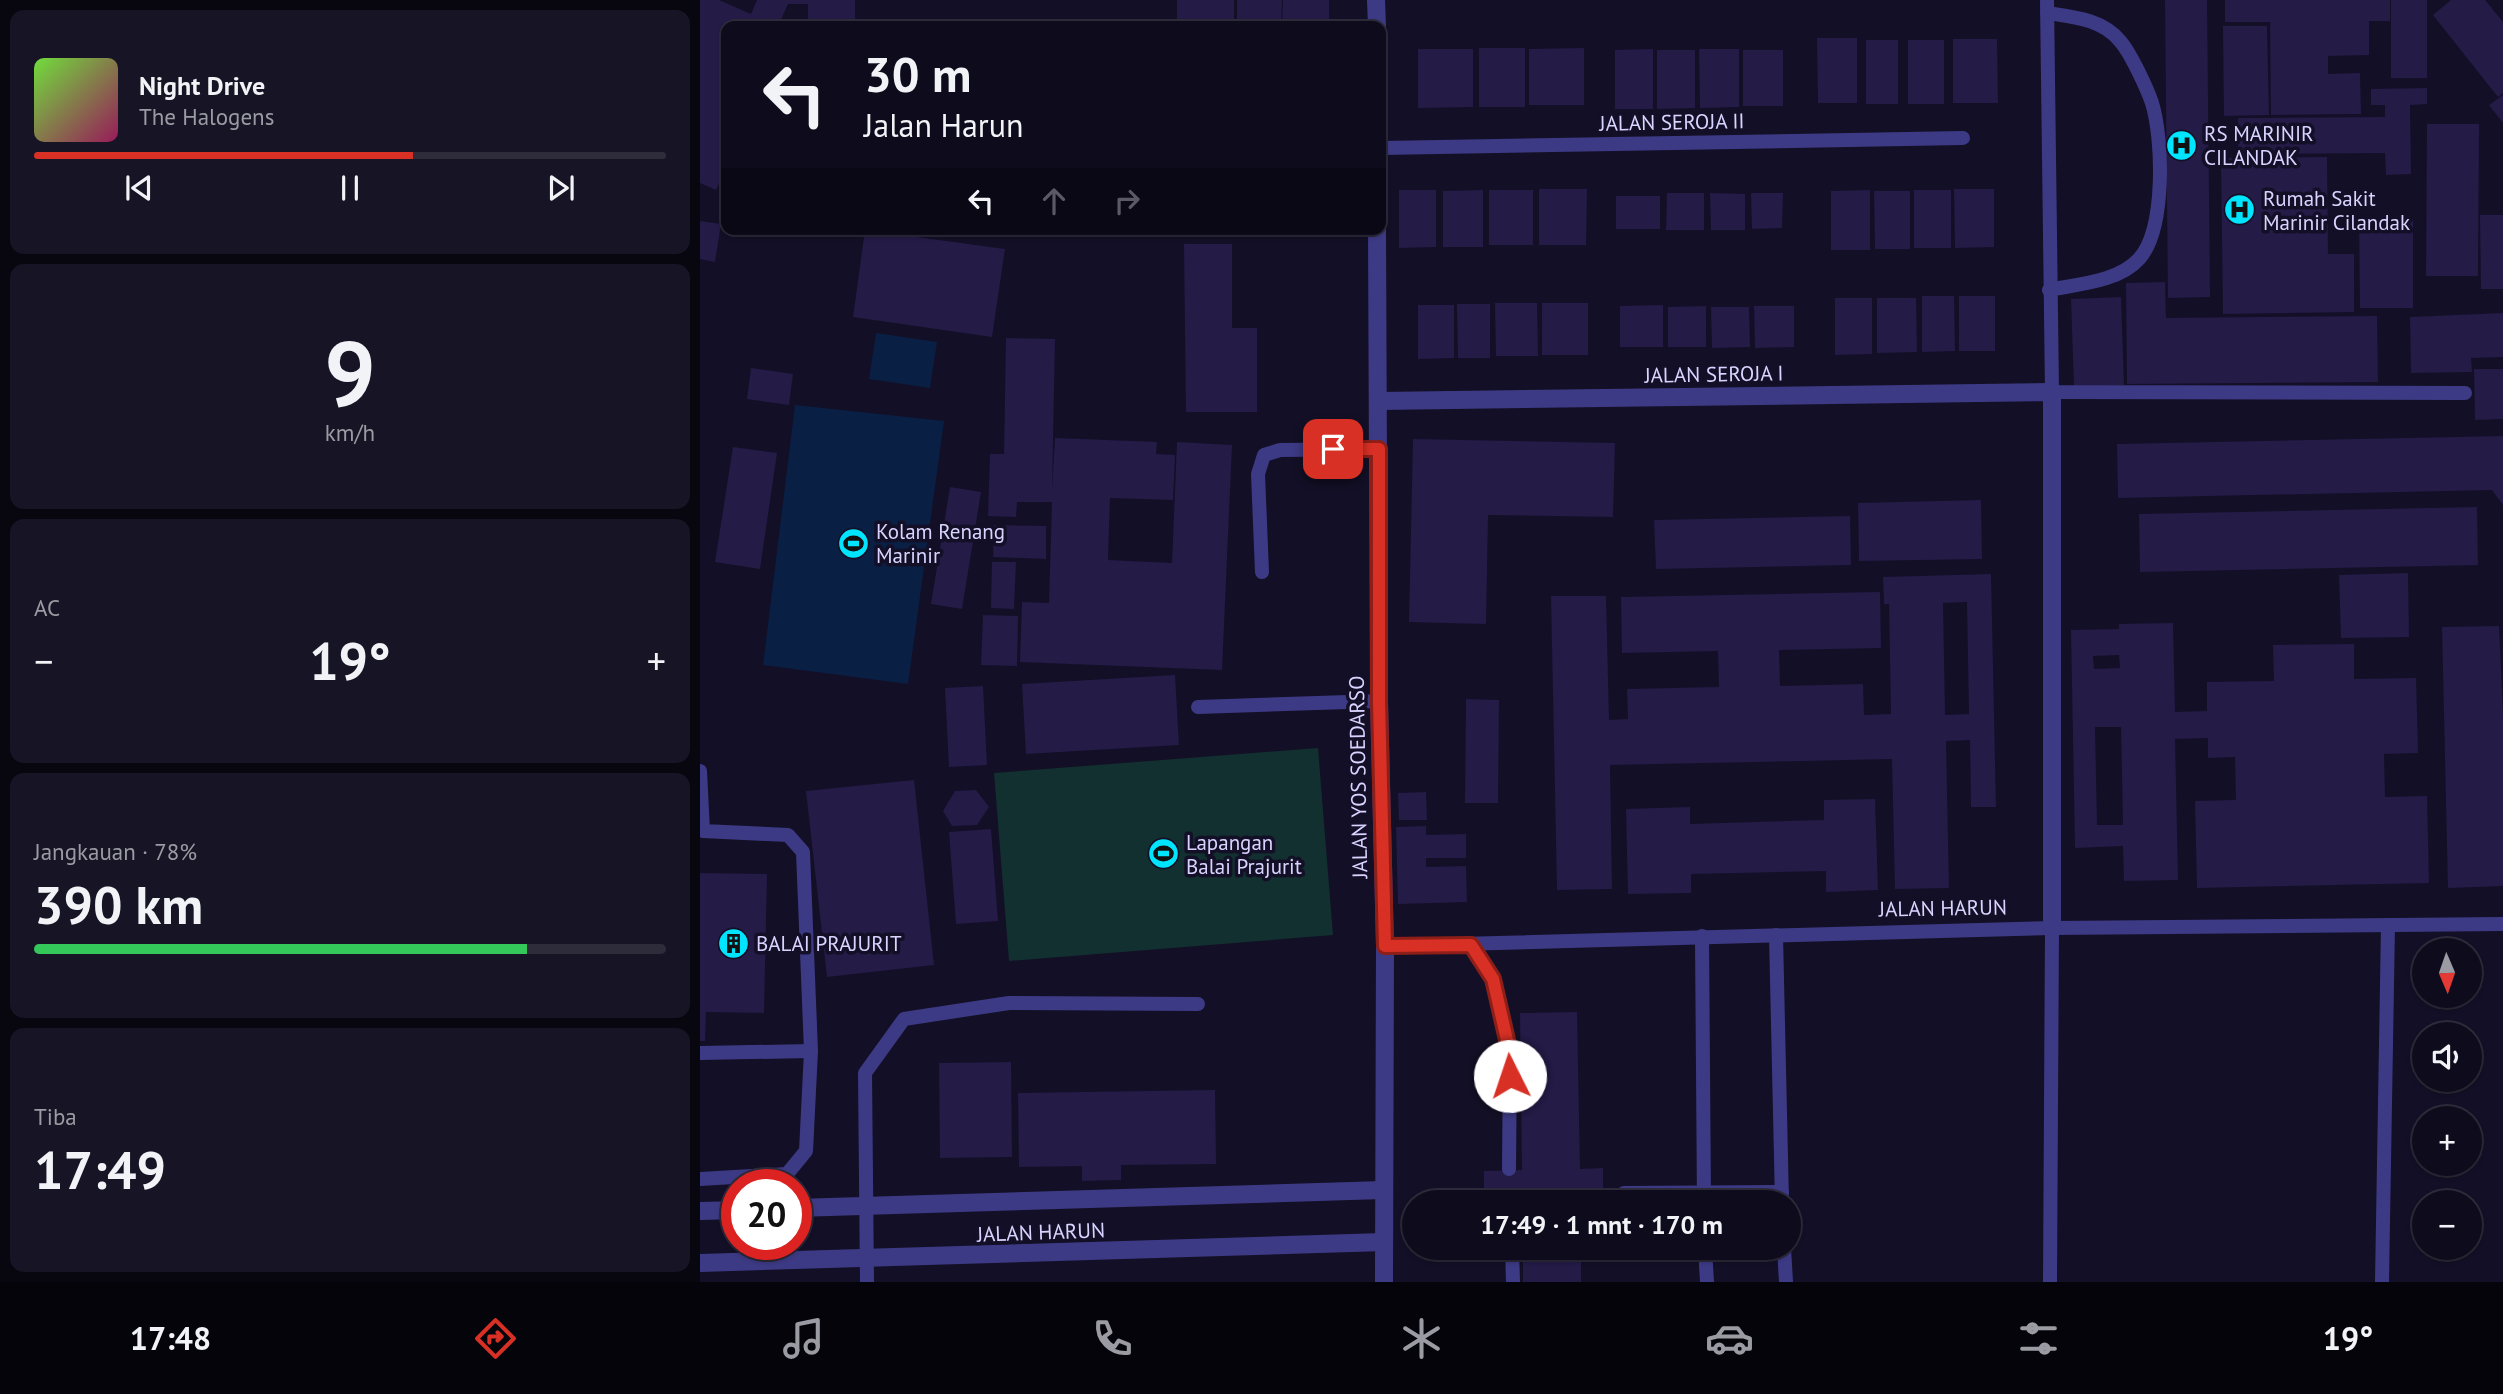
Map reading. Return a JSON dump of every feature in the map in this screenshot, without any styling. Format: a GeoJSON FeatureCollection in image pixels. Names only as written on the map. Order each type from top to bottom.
{"type":"FeatureCollection","features":[{"type":"Feature","properties":{"kind":"street"},"geometry":{"type":"LineString","coordinates":[[1377,0],[1377,21]]}},
{"type":"Feature","properties":{"kind":"street","name":"JALAN YOS SOEDARSO"},"geometry":{"type":"LineString","coordinates":[[1377,235],[1379,701],[1385,946],[1384,1282]]}},
{"type":"Feature","properties":{"kind":"street"},"geometry":{"type":"LineString","coordinates":[[2052,392],[2052,928]]}},
{"type":"Feature","properties":{"kind":"street","name":"JALAN SEROJA I"},"geometry":{"type":"LineString","coordinates":[[1378,401],[2052,392]]}},
{"type":"Feature","properties":{"kind":"street","name":"JALAN HARUN"},"geometry":{"type":"LineString","coordinates":[[812,1208],[1383,1190]]}},
{"type":"Feature","properties":{"kind":"street"},"geometry":{"type":"LineString","coordinates":[[700,1211],[721,1210]]}},
{"type":"Feature","properties":{"kind":"street","name":"JALAN HARUN"},"geometry":{"type":"LineString","coordinates":[[700,1263],[866,1261],[1384,1242]]}},
{"type":"Feature","properties":{"kind":"lane"},"geometry":{"type":"LineString","coordinates":[[2049,290],[2108,278],[2139,259],[2154,229],[2161,161],[2152,103],[2120,40],[2089,20],[2047,7],[2049,290],[2052,392],[2465,393]]}},
{"type":"Feature","properties":{"kind":"lane","name":"JALAN SEROJA II"},"geometry":{"type":"LineString","coordinates":[[1386,148],[1963,138]]}},
{"type":"Feature","properties":{"kind":"lane"},"geometry":{"type":"LineString","coordinates":[[1262,572],[1258,474],[1264,455],[1280,450],[1379,449]]}},
{"type":"Feature","properties":{"kind":"lane"},"geometry":{"type":"LineString","coordinates":[[1198,707],[1379,701]]}},
{"type":"Feature","properties":{"kind":"lane"},"geometry":{"type":"LineString","coordinates":[[700,771],[701,831],[788,835],[803,852],[811,1051],[806,1151],[787,1174],[700,1179]]}},
{"type":"Feature","properties":{"kind":"lane"},"geometry":{"type":"LineString","coordinates":[[2382,1282],[2388,925]]}},
{"type":"Feature","properties":{"kind":"lane","name":"JALAN HARUN"},"geometry":{"type":"LineString","coordinates":[[1385,946],[2052,928],[2503,925]]}},
{"type":"Feature","properties":{"kind":"lane"},"geometry":{"type":"LineString","coordinates":[[2050,1282],[2052,928]]}},
{"type":"Feature","properties":{"kind":"lane"},"geometry":{"type":"LineString","coordinates":[[1776,935],[1782,1190]]}},
{"type":"Feature","properties":{"kind":"lane"},"geometry":{"type":"LineString","coordinates":[[1702,936],[1703,1190]]}},
{"type":"Feature","properties":{"kind":"lane"},"geometry":{"type":"LineString","coordinates":[[1471,945],[1493,979],[1510,1053],[1509,1169]]}},
{"type":"Feature","properties":{"kind":"lane"},"geometry":{"type":"LineString","coordinates":[[867,1282],[864,1206],[865,1073],[904,1019],[1009,1003],[1198,1004]]}},
{"type":"Feature","properties":{"kind":"lane"},"geometry":{"type":"LineString","coordinates":[[700,1053],[811,1051]]}},
{"type":"Feature","properties":{"kind":"lane"},"geometry":{"type":"LineString","coordinates":[[1512,1260],[1513,1282]]}},
{"type":"Feature","properties":{"kind":"lane"},"geometry":{"type":"LineString","coordinates":[[1706,1260],[1707,1282]]}},
{"type":"Feature","properties":{"kind":"lane"},"geometry":{"type":"LineString","coordinates":[[1785,1260],[1786,1282]]}},
{"type":"Feature","properties":{"kind":"green space","name":"Lapangan Balai Prajurit"},"geometry":{"type":"Polygon","coordinates":[[[1318,748],[1333,935],[1009,961],[994,773],[1318,748]]]}},
{"type":"Feature","properties":{"kind":"water"},"geometry":{"type":"Polygon","coordinates":[[[876,333],[937,342],[930,388],[869,379],[876,333]]]}},
{"type":"Feature","properties":{"kind":"water","name":"Kolam Renang Marinir"},"geometry":{"type":"Polygon","coordinates":[[[795,405],[944,421],[908,684],[763,665],[795,405]]]}},
{"type":"Feature","properties":{"kind":"building"},"geometry":{"type":"Polygon","coordinates":[[[700,0],[719,0],[751,14],[757,0],[855,0],[855,21],[808,21],[808,4],[788,4],[780,21],[721,21],[721,179],[716,190],[700,183],[700,0]]]}},
{"type":"Feature","properties":{"kind":"building"},"geometry":{"type":"Polygon","coordinates":[[[1177,0],[1234,0],[1234,21],[1177,21],[1177,0]]]}},
{"type":"Feature","properties":{"kind":"building"},"geometry":{"type":"Polygon","coordinates":[[[1237,0],[1282,0],[1281,21],[1237,21],[1237,0]]]}},
{"type":"Feature","properties":{"kind":"building"},"geometry":{"type":"Polygon","coordinates":[[[1283,0],[1329,0],[1329,21],[1282,21],[1283,0]]]}},
{"type":"Feature","properties":{"kind":"building"},"geometry":{"type":"Polygon","coordinates":[[[2165,0],[2207,0],[2210,297],[2168,298],[2165,0]]]}},
{"type":"Feature","properties":{"kind":"building"},"geometry":{"type":"Polygon","coordinates":[[[2225,0],[2390,0],[2390,21],[2369,21],[2369,55],[2328,56],[2328,74],[2360,73],[2361,114],[2271,115],[2270,22],[2225,22],[2225,0]]]}},
{"type":"Feature","properties":{"kind":"building"},"geometry":{"type":"Polygon","coordinates":[[[2391,0],[2427,0],[2427,78],[2391,78],[2391,0]]]}},
{"type":"Feature","properties":{"kind":"building"},"geometry":{"type":"Polygon","coordinates":[[[2451,0],[2485,0],[2503,22],[2503,93],[2498,97],[2433,15],[2451,0]]]}},
{"type":"Feature","properties":{"kind":"building"},"geometry":{"type":"Polygon","coordinates":[[[2223,26],[2267,26],[2269,115],[2224,116],[2223,26]]]}},
{"type":"Feature","properties":{"kind":"building"},"geometry":{"type":"Polygon","coordinates":[[[1817,38],[1857,38],[1857,103],[1818,103],[1817,38]]]}},
{"type":"Feature","properties":{"kind":"building"},"geometry":{"type":"Polygon","coordinates":[[[1953,39],[1997,39],[1998,103],[1953,103],[1953,39]]]}},
{"type":"Feature","properties":{"kind":"building"},"geometry":{"type":"Polygon","coordinates":[[[1866,40],[1898,40],[1898,104],[1866,104],[1866,40]]]}},
{"type":"Feature","properties":{"kind":"building"},"geometry":{"type":"Polygon","coordinates":[[[1908,40],[1944,40],[1944,104],[1908,104],[1908,40]]]}},
{"type":"Feature","properties":{"kind":"building"},"geometry":{"type":"Polygon","coordinates":[[[1479,48],[1525,48],[1525,107],[1479,107],[1479,48]]]}},
{"type":"Feature","properties":{"kind":"building"},"geometry":{"type":"Polygon","coordinates":[[[1584,48],[1584,105],[1529,105],[1529,49],[1584,48]]]}},
{"type":"Feature","properties":{"kind":"building"},"geometry":{"type":"Polygon","coordinates":[[[1418,49],[1473,49],[1473,107],[1418,108],[1418,49]]]}},
{"type":"Feature","properties":{"kind":"building"},"geometry":{"type":"Polygon","coordinates":[[[1653,49],[1653,109],[1615,109],[1615,50],[1653,49]]]}},
{"type":"Feature","properties":{"kind":"building"},"geometry":{"type":"Polygon","coordinates":[[[1699,49],[1739,49],[1739,107],[1700,108],[1699,49]]]}},
{"type":"Feature","properties":{"kind":"building"},"geometry":{"type":"Polygon","coordinates":[[[1657,50],[1695,50],[1695,108],[1657,109],[1657,50]]]}},
{"type":"Feature","properties":{"kind":"building"},"geometry":{"type":"Polygon","coordinates":[[[1743,50],[1783,50],[1783,106],[1743,106],[1743,50]]]}},
{"type":"Feature","properties":{"kind":"building"},"geometry":{"type":"Polygon","coordinates":[[[2427,88],[2427,104],[2410,105],[2411,174],[2386,175],[2385,153],[2238,154],[2238,118],[2385,117],[2385,105],[2371,105],[2371,89],[2427,88]]]}},
{"type":"Feature","properties":{"kind":"building"},"geometry":{"type":"Polygon","coordinates":[[[2503,95],[2503,123],[2489,105],[2503,95]]]}},
{"type":"Feature","properties":{"kind":"building"},"geometry":{"type":"Polygon","coordinates":[[[2427,124],[2479,124],[2478,276],[2426,276],[2427,124]]]}},
{"type":"Feature","properties":{"kind":"building"},"geometry":{"type":"Polygon","coordinates":[[[2327,157],[2328,254],[2354,254],[2354,312],[2223,314],[2221,158],[2327,157]]]}},
{"type":"Feature","properties":{"kind":"building"},"geometry":{"type":"Polygon","coordinates":[[[1539,189],[1587,189],[1586,245],[1539,245],[1539,189]]]}},
{"type":"Feature","properties":{"kind":"building"},"geometry":{"type":"Polygon","coordinates":[[[1954,189],[1994,189],[1994,247],[1955,248],[1954,189]]]}},
{"type":"Feature","properties":{"kind":"building"},"geometry":{"type":"Polygon","coordinates":[[[1399,190],[1436,190],[1436,247],[1399,248],[1399,190]]]}},
{"type":"Feature","properties":{"kind":"building"},"geometry":{"type":"Polygon","coordinates":[[[1483,190],[1483,247],[1443,247],[1443,191],[1483,190]]]}},
{"type":"Feature","properties":{"kind":"building"},"geometry":{"type":"Polygon","coordinates":[[[1489,190],[1533,190],[1533,245],[1489,245],[1489,190]]]}},
{"type":"Feature","properties":{"kind":"building"},"geometry":{"type":"Polygon","coordinates":[[[1870,190],[1870,250],[1831,250],[1831,191],[1870,190]]]}},
{"type":"Feature","properties":{"kind":"building"},"geometry":{"type":"Polygon","coordinates":[[[1914,190],[1951,190],[1951,248],[1914,248],[1914,190]]]}},
{"type":"Feature","properties":{"kind":"building"},"geometry":{"type":"Polygon","coordinates":[[[1874,191],[1910,191],[1910,249],[1875,249],[1874,191]]]}},
{"type":"Feature","properties":{"kind":"building"},"geometry":{"type":"Polygon","coordinates":[[[1667,193],[1704,193],[1704,230],[1666,230],[1667,193]]]}},
{"type":"Feature","properties":{"kind":"building"},"geometry":{"type":"Polygon","coordinates":[[[1710,193],[1745,194],[1745,230],[1711,230],[1710,193]]]}},
{"type":"Feature","properties":{"kind":"building"},"geometry":{"type":"Polygon","coordinates":[[[1751,193],[1783,193],[1782,228],[1752,229],[1751,193]]]}},
{"type":"Feature","properties":{"kind":"building"},"geometry":{"type":"Polygon","coordinates":[[[1616,196],[1660,196],[1660,229],[1616,229],[1616,196]]]}},
{"type":"Feature","properties":{"kind":"building"},"geometry":{"type":"Polygon","coordinates":[[[2480,215],[2503,215],[2503,289],[2481,289],[2480,215]]]}},
{"type":"Feature","properties":{"kind":"building"},"geometry":{"type":"Polygon","coordinates":[[[2413,219],[2413,308],[2360,308],[2359,220],[2413,219]]]}},
{"type":"Feature","properties":{"kind":"building"},"geometry":{"type":"Polygon","coordinates":[[[700,221],[721,224],[715,262],[700,259],[700,221]]]}},
{"type":"Feature","properties":{"kind":"building"},"geometry":{"type":"Polygon","coordinates":[[[864,235],[902,235],[1005,249],[992,337],[853,317],[864,235]]]}},
{"type":"Feature","properties":{"kind":"building"},"geometry":{"type":"Polygon","coordinates":[[[1184,244],[1232,244],[1232,328],[1257,328],[1257,412],[1186,412],[1184,244]]]}},
{"type":"Feature","properties":{"kind":"building"},"geometry":{"type":"Polygon","coordinates":[[[2165,282],[2166,318],[2377,316],[2378,382],[2127,384],[2126,283],[2165,282]]]}},
{"type":"Feature","properties":{"kind":"building"},"geometry":{"type":"Polygon","coordinates":[[[1922,296],[1954,296],[1955,351],[1922,352],[1922,296]]]}},
{"type":"Feature","properties":{"kind":"building"},"geometry":{"type":"Polygon","coordinates":[[[1959,296],[1995,296],[1995,351],[1959,351],[1959,296]]]}},
{"type":"Feature","properties":{"kind":"building"},"geometry":{"type":"Polygon","coordinates":[[[2121,297],[2124,385],[2074,387],[2071,299],[2121,297]]]}},
{"type":"Feature","properties":{"kind":"building"},"geometry":{"type":"Polygon","coordinates":[[[1835,298],[1872,298],[1872,354],[1835,355],[1835,298]]]}},
{"type":"Feature","properties":{"kind":"building"},"geometry":{"type":"Polygon","coordinates":[[[1877,298],[1916,298],[1917,352],[1877,353],[1877,298]]]}},
{"type":"Feature","properties":{"kind":"building"},"geometry":{"type":"Polygon","coordinates":[[[1495,303],[1537,303],[1538,356],[1496,356],[1495,303]]]}},
{"type":"Feature","properties":{"kind":"building"},"geometry":{"type":"Polygon","coordinates":[[[1542,303],[1588,303],[1588,355],[1542,355],[1542,303]]]}},
{"type":"Feature","properties":{"kind":"building"},"geometry":{"type":"Polygon","coordinates":[[[1457,304],[1490,304],[1490,358],[1458,358],[1457,304]]]}},
{"type":"Feature","properties":{"kind":"building"},"geometry":{"type":"Polygon","coordinates":[[[1418,305],[1454,305],[1454,358],[1418,359],[1418,305]]]}},
{"type":"Feature","properties":{"kind":"building"},"geometry":{"type":"Polygon","coordinates":[[[1663,305],[1663,347],[1620,347],[1620,306],[1663,305]]]}},
{"type":"Feature","properties":{"kind":"building"},"geometry":{"type":"Polygon","coordinates":[[[1706,306],[1706,347],[1668,347],[1668,307],[1706,306]]]}},
{"type":"Feature","properties":{"kind":"building"},"geometry":{"type":"Polygon","coordinates":[[[1754,306],[1794,306],[1794,347],[1755,348],[1754,306]]]}},
{"type":"Feature","properties":{"kind":"building"},"geometry":{"type":"Polygon","coordinates":[[[1711,307],[1749,307],[1750,347],[1712,348],[1711,307]]]}},
{"type":"Feature","properties":{"kind":"building"},"geometry":{"type":"Polygon","coordinates":[[[2503,313],[2503,357],[2471,358],[2472,372],[2411,373],[2410,317],[2503,313]]]}},
{"type":"Feature","properties":{"kind":"building"},"geometry":{"type":"Polygon","coordinates":[[[1006,338],[1055,339],[1052,491],[1055,438],[1157,442],[1156,454],[1175,455],[1173,500],[1110,498],[1108,560],[1172,563],[1177,442],[1232,445],[1222,670],[1020,662],[1022,602],[1049,603],[1052,502],[1017,502],[1016,517],[988,516],[990,454],[1004,454],[1006,338]]]}},
{"type":"Feature","properties":{"kind":"building"},"geometry":{"type":"Polygon","coordinates":[[[751,368],[793,374],[789,405],[747,399],[751,368]]]}},
{"type":"Feature","properties":{"kind":"building"},"geometry":{"type":"Polygon","coordinates":[[[2474,369],[2503,369],[2503,419],[2475,420],[2474,369]]]}},
{"type":"Feature","properties":{"kind":"building"},"geometry":{"type":"Polygon","coordinates":[[[2503,436],[2503,505],[2492,490],[2118,498],[2117,444],[2503,436]]]}},
{"type":"Feature","properties":{"kind":"building"},"geometry":{"type":"Polygon","coordinates":[[[1413,439],[1615,443],[1613,517],[1488,515],[1486,624],[1409,622],[1413,439]]]}},
{"type":"Feature","properties":{"kind":"building"},"geometry":{"type":"Polygon","coordinates":[[[733,447],[777,453],[760,569],[715,562],[733,447]]]}},
{"type":"Feature","properties":{"kind":"building"},"geometry":{"type":"Polygon","coordinates":[[[950,487],[981,492],[962,609],[931,604],[950,487]]]}},
{"type":"Feature","properties":{"kind":"building"},"geometry":{"type":"Polygon","coordinates":[[[1981,500],[1982,559],[1859,561],[1858,503],[1981,500]]]}},
{"type":"Feature","properties":{"kind":"building"},"geometry":{"type":"Polygon","coordinates":[[[2477,507],[2478,565],[2140,572],[2139,514],[2477,507]]]}},
{"type":"Feature","properties":{"kind":"building"},"geometry":{"type":"Polygon","coordinates":[[[1850,516],[1851,565],[1656,569],[1654,520],[1850,516]]]}},
{"type":"Feature","properties":{"kind":"building"},"geometry":{"type":"Polygon","coordinates":[[[994,525],[1046,526],[1046,559],[993,557],[994,525]]]}},
{"type":"Feature","properties":{"kind":"building"},"geometry":{"type":"Polygon","coordinates":[[[992,562],[1016,562],[1014,609],[991,608],[992,562]]]}},
{"type":"Feature","properties":{"kind":"building"},"geometry":{"type":"Polygon","coordinates":[[[2408,573],[2409,637],[2341,638],[2339,575],[2408,573]]]}},
{"type":"Feature","properties":{"kind":"building"},"geometry":{"type":"Polygon","coordinates":[[[1991,574],[1996,807],[1971,807],[1970,740],[1946,741],[1949,888],[1895,889],[1892,759],[1610,765],[1612,889],[1557,890],[1551,596],[1606,596],[1609,720],[1628,719],[1627,689],[1719,687],[1718,651],[1622,653],[1621,597],[1880,592],[1881,648],[1779,650],[1780,686],[1863,684],[1864,715],[1891,714],[1889,604],[1884,604],[1883,577],[1991,574]],[[1967,602],[1943,603],[1945,715],[1969,714],[1967,602]]]}},
{"type":"Feature","properties":{"kind":"building"},"geometry":{"type":"Polygon","coordinates":[[[983,615],[1018,616],[1017,666],[981,665],[983,615]]]}},
{"type":"Feature","properties":{"kind":"building"},"geometry":{"type":"Polygon","coordinates":[[[2173,623],[2175,712],[2207,711],[2207,682],[2274,681],[2273,645],[2354,644],[2354,679],[2416,678],[2418,753],[2384,754],[2385,797],[2427,796],[2429,883],[2197,888],[2195,801],[2236,800],[2235,757],[2208,758],[2208,738],[2175,739],[2178,880],[2124,881],[2123,846],[2075,848],[2071,630],[2119,629],[2119,624],[2173,623]],[[2119,655],[2093,656],[2094,669],[2120,668],[2119,655]],[[2095,727],[2097,825],[2123,825],[2121,727],[2095,727]]]}},
{"type":"Feature","properties":{"kind":"building"},"geometry":{"type":"Polygon","coordinates":[[[2499,626],[2503,716],[2503,886],[2448,888],[2442,627],[2499,626]]]}},
{"type":"Feature","properties":{"kind":"building"},"geometry":{"type":"Polygon","coordinates":[[[1175,675],[1179,745],[1026,754],[1022,684],[1175,675]]]}},
{"type":"Feature","properties":{"kind":"building"},"geometry":{"type":"Polygon","coordinates":[[[983,686],[987,765],[949,767],[945,688],[983,686]]]}},
{"type":"Feature","properties":{"kind":"building"},"geometry":{"type":"Polygon","coordinates":[[[1466,699],[1499,700],[1498,803],[1465,803],[1466,699]]]}},
{"type":"Feature","properties":{"kind":"building"},"geometry":{"type":"Polygon","coordinates":[[[914,780],[934,965],[827,977],[806,791],[914,780]]]}},
{"type":"Feature","properties":{"kind":"building"},"geometry":{"type":"Polygon","coordinates":[[[976,790],[989,807],[977,825],[952,826],[943,811],[955,791],[976,790]]]}},
{"type":"Feature","properties":{"kind":"building"},"geometry":{"type":"Polygon","coordinates":[[[1426,792],[1427,820],[1399,820],[1398,793],[1426,792]]]}},
{"type":"Feature","properties":{"kind":"building"},"geometry":{"type":"Polygon","coordinates":[[[1875,799],[1878,890],[1826,892],[1826,871],[1691,874],[1691,893],[1628,894],[1626,809],[1690,807],[1690,824],[1824,820],[1824,800],[1875,799]]]}},
{"type":"Feature","properties":{"kind":"building"},"geometry":{"type":"Polygon","coordinates":[[[1426,826],[1426,835],[1466,834],[1466,858],[1426,858],[1426,867],[1466,866],[1467,902],[1398,904],[1396,827],[1426,826]]]}},
{"type":"Feature","properties":{"kind":"building"},"geometry":{"type":"Polygon","coordinates":[[[991,829],[998,921],[956,924],[949,832],[991,829]]]}},
{"type":"Feature","properties":{"kind":"building","name":"BALAI PRAJURIT"},"geometry":{"type":"Polygon","coordinates":[[[700,873],[767,874],[764,1013],[706,1012],[705,1041],[700,1041],[700,873]]]}},
{"type":"Feature","properties":{"kind":"building"},"geometry":{"type":"Polygon","coordinates":[[[1577,1012],[1580,1169],[1603,1168],[1603,1190],[1484,1190],[1484,1171],[1522,1170],[1520,1013],[1577,1012]]]}},
{"type":"Feature","properties":{"kind":"building"},"geometry":{"type":"Polygon","coordinates":[[[1011,1062],[1012,1157],[940,1158],[939,1063],[1011,1062]]]}},
{"type":"Feature","properties":{"kind":"building"},"geometry":{"type":"Polygon","coordinates":[[[1215,1090],[1216,1164],[1121,1165],[1121,1180],[1082,1181],[1082,1166],[1019,1167],[1018,1093],[1215,1090]]]}},
{"type":"Feature","properties":{"kind":"building"},"geometry":{"type":"Polygon","coordinates":[[[1523,1260],[1581,1260],[1581,1282],[1523,1282],[1523,1260]]]}},
{"type":"Feature","properties":{"kind":"place","name":"RS MARINIR CILANDAK"},"geometry":{"type":"Point","coordinates":[2181,145]}},
{"type":"Feature","properties":{"kind":"place","name":"Rumah Sakit Marinir Cilandak"},"geometry":{"type":"Point","coordinates":[2240,210]}},
{"type":"Feature","properties":{"kind":"place","name":"Kolam Renang Marinir"},"geometry":{"type":"Point","coordinates":[853,543]}},
{"type":"Feature","properties":{"kind":"place","name":"Lapangan Balai Prajurit"},"geometry":{"type":"Point","coordinates":[1163,854]}},
{"type":"Feature","properties":{"kind":"place","name":"BALAI PRAJURIT"},"geometry":{"type":"Point","coordinates":[733,943]}},
{"type":"Feature","properties":{"kind":"route"},"geometry":{"type":"LineString","coordinates":[[1333,449],[1379,449],[1379,701],[1385,946],[1471,945],[1493,979],[1510,1053],[1510,1076]]}}]}
